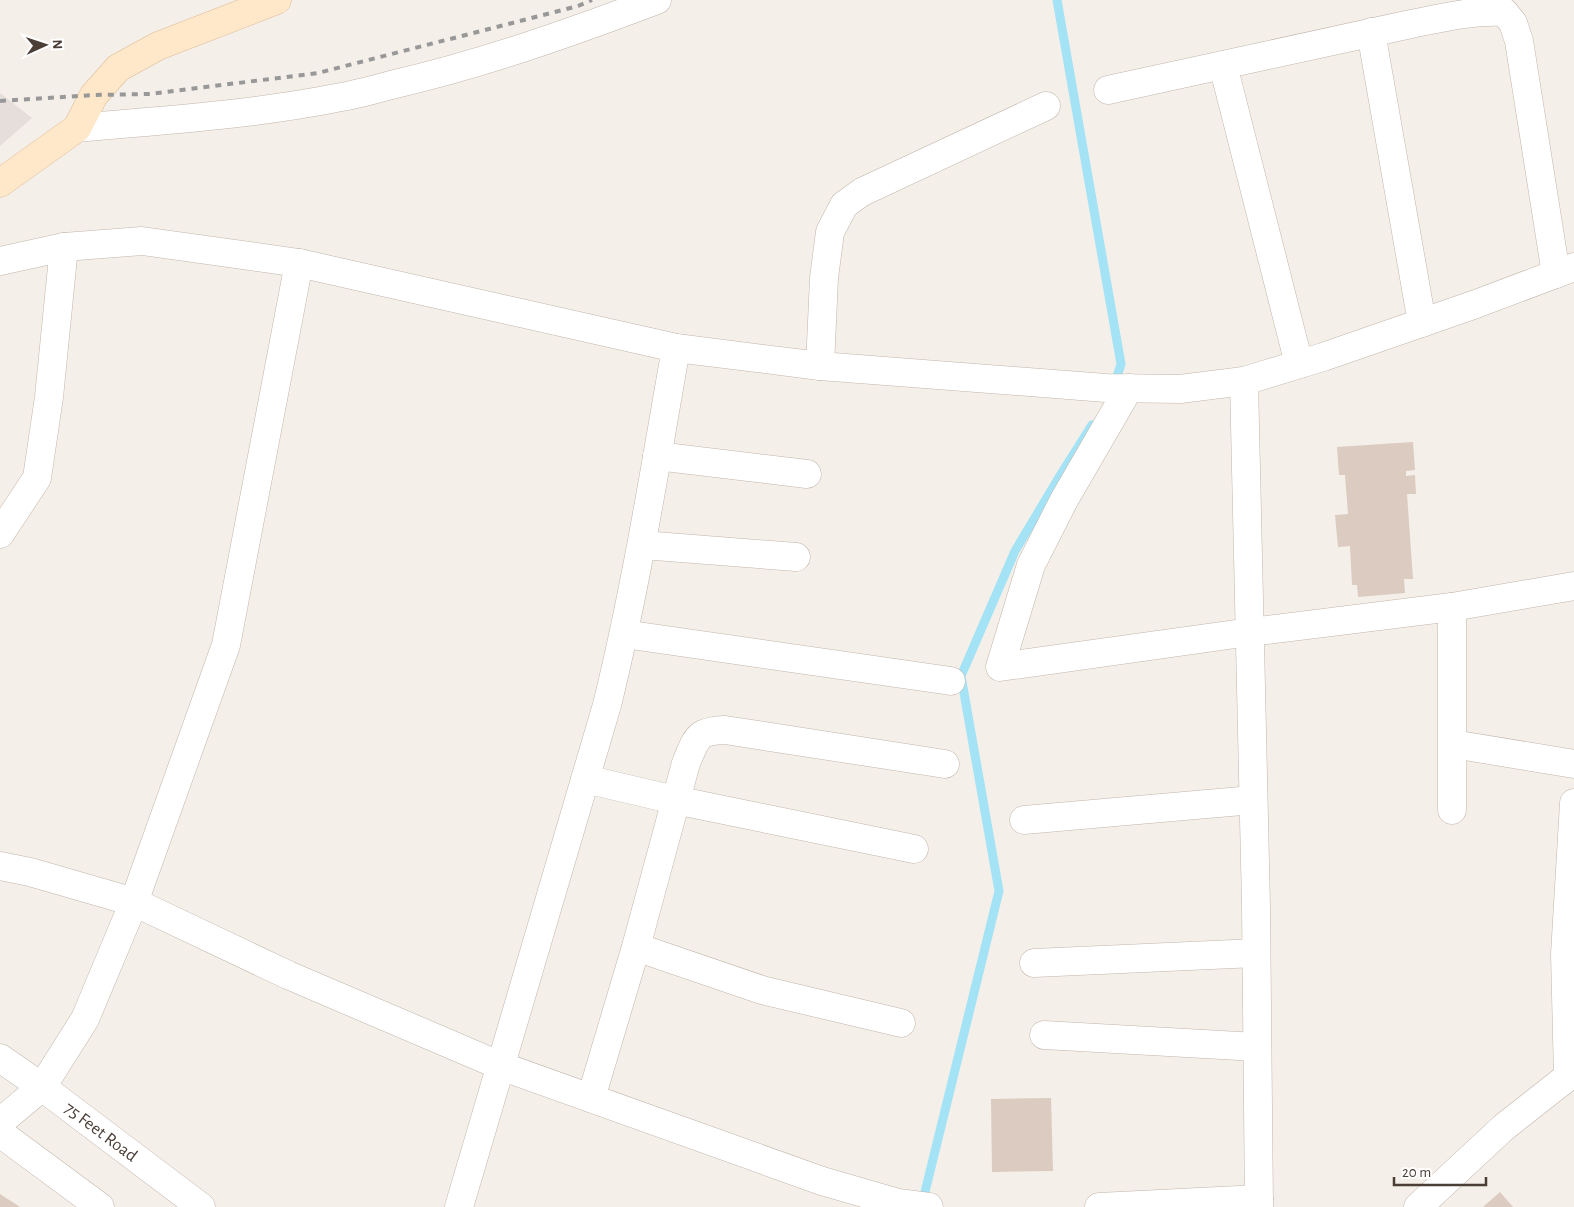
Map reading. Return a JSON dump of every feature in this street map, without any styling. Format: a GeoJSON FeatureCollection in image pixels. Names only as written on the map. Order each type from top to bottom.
{"type":"FeatureCollection","features":[{"type":"Feature","properties":{"kind":"main road"},"geometry":{"type":"LineString","coordinates":[[0,183],[76,128],[94,95],[118,68],[158,46],[277,0]]}},
{"type":"Feature","properties":{"kind":"street"},"geometry":{"type":"LineString","coordinates":[[76,128],[174,120],[278,108],[338,98],[432,75],[514,52],[657,0]]}},
{"type":"Feature","properties":{"kind":"street"},"geometry":{"type":"LineString","coordinates":[[0,261],[64,247],[142,241],[299,263],[676,348],[820,366],[1120,388],[1180,389],[1244,381],[1299,364],[1476,304],[1565,270],[1519,41],[1513,23],[1504,12],[1459,7],[1371,32],[1108,90]]}},
{"type":"Feature","properties":{"kind":"street"},"geometry":{"type":"LineString","coordinates":[[1371,32],[1422,323]]}},
{"type":"Feature","properties":{"kind":"street"},"geometry":{"type":"LineString","coordinates":[[1224,65],[1299,364]]}},
{"type":"Feature","properties":{"kind":"street"},"geometry":{"type":"LineString","coordinates":[[820,366],[824,278],[830,232],[844,205],[862,192],[1046,106]]}},
{"type":"Feature","properties":{"kind":"street"},"geometry":{"type":"LineString","coordinates":[[0,534],[37,478],[49,397],[64,247]]}},
{"type":"Feature","properties":{"kind":"street"},"geometry":{"type":"LineString","coordinates":[[0,1122],[42,1087],[85,1019],[134,902],[226,645],[299,263]]}},
{"type":"Feature","properties":{"kind":"street"},"geometry":{"type":"LineString","coordinates":[[459,1207],[607,706],[642,545],[676,348]]}},
{"type":"Feature","properties":{"kind":"street"},"geometry":{"type":"LineString","coordinates":[[1099,1207],[1259,1203],[1256,953],[1244,381]]}},
{"type":"Feature","properties":{"kind":"street"},"geometry":{"type":"LineString","coordinates":[[1120,388],[1032,565],[1000,667],[1250,632],[1452,608],[1574,586]]}},
{"type":"Feature","properties":{"kind":"street"},"geometry":{"type":"LineString","coordinates":[[657,456],[807,474]]}},
{"type":"Feature","properties":{"kind":"street"},"geometry":{"type":"LineString","coordinates":[[642,545],[796,557]]}},
{"type":"Feature","properties":{"kind":"street"},"geometry":{"type":"LineString","coordinates":[[1452,608],[1452,810]]}},
{"type":"Feature","properties":{"kind":"street"},"geometry":{"type":"LineString","coordinates":[[624,634],[951,681]]}},
{"type":"Feature","properties":{"kind":"street"},"geometry":{"type":"LineString","coordinates":[[591,1098],[636,947],[686,762],[696,740],[703,732],[725,730],[945,764]]}},
{"type":"Feature","properties":{"kind":"street"},"geometry":{"type":"LineString","coordinates":[[1452,744],[1574,764]]}},
{"type":"Feature","properties":{"kind":"street"},"geometry":{"type":"LineString","coordinates":[[585,779],[675,800],[914,849]]}},
{"type":"Feature","properties":{"kind":"street"},"geometry":{"type":"LineString","coordinates":[[1024,820],[1253,800]]}},
{"type":"Feature","properties":{"kind":"street"},"geometry":{"type":"LineString","coordinates":[[1418,1207],[1504,1127],[1571,1074],[1565,954],[1574,803]]}},
{"type":"Feature","properties":{"kind":"street"},"geometry":{"type":"LineString","coordinates":[[0,866],[30,872],[134,902],[288,975],[501,1066],[822,1180],[881,1198],[918,1205]]}},
{"type":"Feature","properties":{"kind":"street"},"geometry":{"type":"LineString","coordinates":[[636,947],[762,990],[901,1023]]}},
{"type":"Feature","properties":{"kind":"street"},"geometry":{"type":"LineString","coordinates":[[1034,963],[1256,953]]}},
{"type":"Feature","properties":{"kind":"street"},"geometry":{"type":"LineString","coordinates":[[1044,1035],[1257,1047]]}},
{"type":"Feature","properties":{"kind":"street","name":"75 Feet Road"},"geometry":{"type":"LineString","coordinates":[[0,1058],[42,1087],[201,1207]]}},
{"type":"Feature","properties":{"kind":"street"},"geometry":{"type":"LineString","coordinates":[[0,1133],[100,1207]]}},
{"type":"Feature","properties":{"kind":"shaded area"},"geometry":{"type":"Polygon","coordinates":[[[0,93],[32,118],[0,146],[0,93]]]}},
{"type":"Feature","properties":{"kind":"building"},"geometry":{"type":"Polygon","coordinates":[[[1413,442],[1415,470],[1406,471],[1406,476],[1415,475],[1416,494],[1407,494],[1413,579],[1404,579],[1405,593],[1358,597],[1357,585],[1352,585],[1350,546],[1338,547],[1335,515],[1348,514],[1345,475],[1339,475],[1337,447],[1413,442]]]}},
{"type":"Feature","properties":{"kind":"building"},"geometry":{"type":"Polygon","coordinates":[[[1051,1098],[1053,1171],[992,1172],[991,1099],[1051,1098]]]}},
{"type":"Feature","properties":{"kind":"building"},"geometry":{"type":"Polygon","coordinates":[[[1500,1192],[1513,1207],[1483,1207],[1500,1192]]]}},
{"type":"Feature","properties":{"kind":"building"},"geometry":{"type":"Polygon","coordinates":[[[0,1194],[20,1207],[0,1207],[0,1194]]]}},
{"type":"Feature","properties":{"kind":"waterway"},"geometry":{"type":"LineString","coordinates":[[1057,0],[1121,364],[1114,386]]}},
{"type":"Feature","properties":{"kind":"waterway"},"geometry":{"type":"LineString","coordinates":[[922,1204],[999,891],[961,676],[1015,551],[1092,425]]}},
{"type":"Feature","properties":{"kind":"railway"},"geometry":{"type":"LineString","coordinates":[[0,101],[94,95],[150,94],[318,73],[578,6],[592,0]]}}]}
